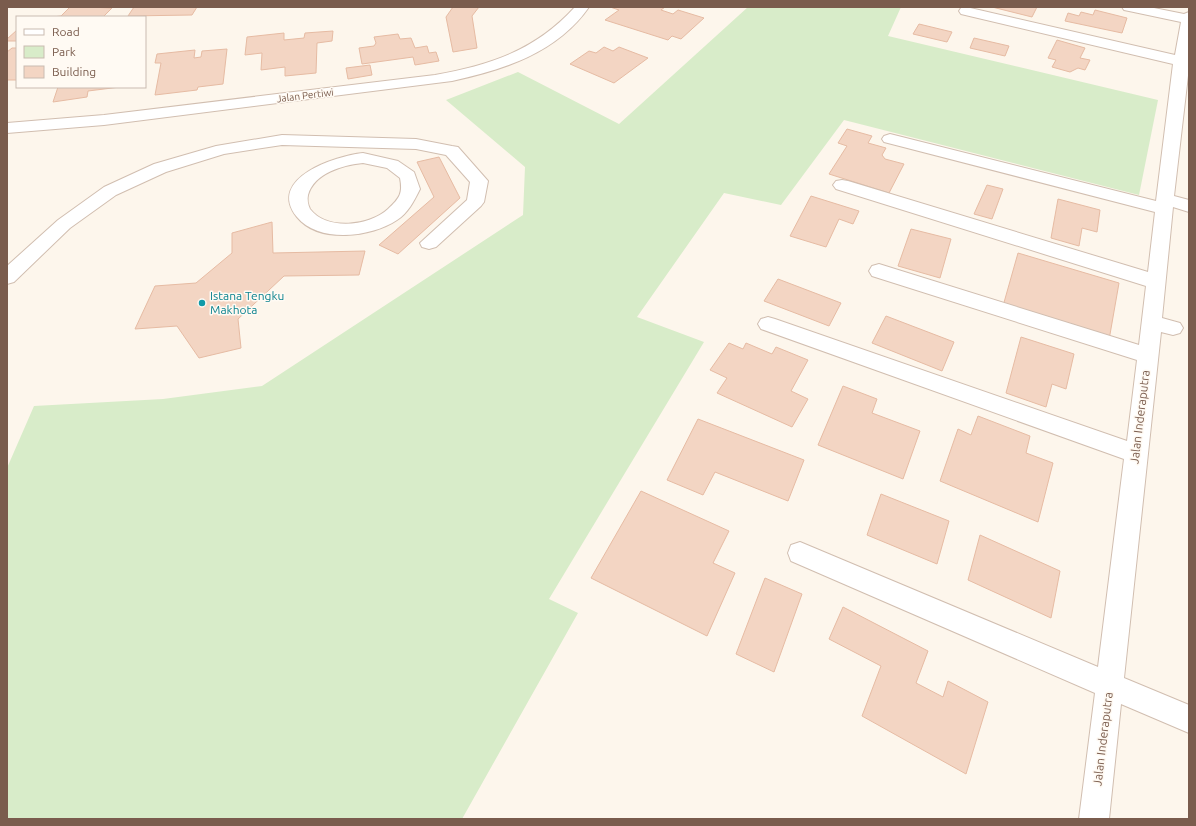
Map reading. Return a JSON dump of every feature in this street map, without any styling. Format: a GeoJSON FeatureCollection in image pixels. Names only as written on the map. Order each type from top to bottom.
{"type":"FeatureCollection","features":[{"type":"Feature","properties":{"kind":"street","name":"Jalan Pertiwi"},"geometry":{"type":"LineString","coordinates":[[7,128],[104,120],[435,80],[473,74],[525,54],[559,31],[582,7]]}},
{"type":"Feature","properties":{"kind":"street"},"geometry":{"type":"LineString","coordinates":[[1129,7],[1189,18]]}},
{"type":"Feature","properties":{"kind":"street"},"geometry":{"type":"LineString","coordinates":[[966,11],[1185,62]]}},
{"type":"Feature","properties":{"kind":"street","name":"Jalan Inderaputra"},"geometry":{"type":"LineString","coordinates":[[1094,819],[1157,282],[1164,204],[1181,145],[1185,62],[1189,18]]}},
{"type":"Feature","properties":{"kind":"street"},"geometry":{"type":"LineString","coordinates":[[890,139],[1164,204],[1189,206]]}},
{"type":"Feature","properties":{"kind":"street"},"geometry":{"type":"LineString","coordinates":[[7,277],[64,224],[110,191],[160,168],[222,149],[282,140],[416,144],[452,151],[479,181],[475,202],[429,243]]}},
{"type":"Feature","properties":{"kind":"street"},"geometry":{"type":"LineString","coordinates":[[394,164],[416,144]]}},
{"type":"Feature","properties":{"kind":"street"},"geometry":{"type":"LineString","coordinates":[[369,159],[394,164],[405,172],[411,183],[410,195],[403,207],[389,218],[370,226],[350,229],[330,228],[313,223],[303,215],[298,204],[298,193],[305,182],[316,173],[330,165],[346,160],[369,159]]}},
{"type":"Feature","properties":{"kind":"street"},"geometry":{"type":"LineString","coordinates":[[842,185],[1157,282]]}},
{"type":"Feature","properties":{"kind":"street"},"geometry":{"type":"LineString","coordinates":[[879,271],[1148,356]]}},
{"type":"Feature","properties":{"kind":"street"},"geometry":{"type":"LineString","coordinates":[[1152,322],[1173,328]]}},
{"type":"Feature","properties":{"kind":"street"},"geometry":{"type":"LineString","coordinates":[[768,324],[1136,454]]}},
{"type":"Feature","properties":{"kind":"street"},"geometry":{"type":"LineString","coordinates":[[800,553],[1189,719]]}},
{"type":"Feature","properties":{"kind":"green space"},"geometry":{"type":"Polygon","coordinates":[[[748,7],[901,7],[888,36],[1158,100],[1139,195],[844,120],[781,205],[724,193],[637,317],[704,342],[549,599],[578,613],[462,819],[7,819],[7,468],[34,406],[163,399],[262,386],[523,215],[525,167],[446,100],[518,72],[619,124],[748,7]]]}},
{"type":"Feature","properties":{"kind":"building"},"geometry":{"type":"Polygon","coordinates":[[[70,7],[112,8],[104,16],[61,16],[70,7]]]}},
{"type":"Feature","properties":{"kind":"building"},"geometry":{"type":"Polygon","coordinates":[[[134,7],[197,7],[192,15],[128,16],[134,7]]]}},
{"type":"Feature","properties":{"kind":"building"},"geometry":{"type":"Polygon","coordinates":[[[453,7],[479,7],[472,16],[477,48],[453,52],[446,17],[453,7]]]}},
{"type":"Feature","properties":{"kind":"building"},"geometry":{"type":"Polygon","coordinates":[[[610,7],[665,7],[661,10],[673,14],[678,10],[704,18],[681,39],[672,36],[668,40],[605,20],[619,10],[610,7]]]}},
{"type":"Feature","properties":{"kind":"building"},"geometry":{"type":"Polygon","coordinates":[[[992,7],[1037,7],[1032,17],[992,7]]]}},
{"type":"Feature","properties":{"kind":"building"},"geometry":{"type":"Polygon","coordinates":[[[1095,10],[1127,18],[1122,33],[1065,21],[1068,13],[1079,16],[1081,12],[1093,15],[1095,10]]]}},
{"type":"Feature","properties":{"kind":"building"},"geometry":{"type":"Polygon","coordinates":[[[919,24],[952,32],[947,42],[913,34],[919,24]]]}},
{"type":"Feature","properties":{"kind":"building"},"geometry":{"type":"Polygon","coordinates":[[[16,31],[16,41],[7,41],[7,39],[16,31]]]}},
{"type":"Feature","properties":{"kind":"building"},"geometry":{"type":"Polygon","coordinates":[[[333,31],[332,41],[317,43],[316,73],[285,76],[285,67],[261,70],[262,53],[245,55],[247,37],[284,33],[284,40],[304,38],[305,33],[333,31]]]}},
{"type":"Feature","properties":{"kind":"building"},"geometry":{"type":"Polygon","coordinates":[[[398,34],[400,39],[411,38],[415,48],[427,46],[429,53],[436,52],[439,61],[415,65],[413,57],[362,64],[359,48],[374,46],[376,43],[374,37],[398,34]]]}},
{"type":"Feature","properties":{"kind":"building"},"geometry":{"type":"Polygon","coordinates":[[[974,38],[1009,46],[1005,56],[970,48],[974,38]]]}},
{"type":"Feature","properties":{"kind":"building"},"geometry":{"type":"Polygon","coordinates":[[[1057,40],[1085,48],[1080,58],[1090,60],[1085,70],[1078,68],[1070,72],[1052,67],[1056,60],[1048,58],[1057,40]]]}},
{"type":"Feature","properties":{"kind":"building"},"geometry":{"type":"Polygon","coordinates":[[[604,47],[613,51],[619,47],[648,58],[614,83],[570,64],[589,51],[596,53],[604,47]]]}},
{"type":"Feature","properties":{"kind":"building"},"geometry":{"type":"Polygon","coordinates":[[[12,48],[16,48],[16,80],[7,80],[7,52],[12,48]]]}},
{"type":"Feature","properties":{"kind":"building"},"geometry":{"type":"Polygon","coordinates":[[[227,49],[223,84],[198,87],[197,90],[155,95],[161,63],[155,63],[157,54],[195,50],[194,58],[201,57],[202,51],[227,49]]]}},
{"type":"Feature","properties":{"kind":"building"},"geometry":{"type":"Polygon","coordinates":[[[370,65],[372,75],[348,79],[346,68],[370,65]]]}},
{"type":"Feature","properties":{"kind":"building"},"geometry":{"type":"Polygon","coordinates":[[[58,88],[112,88],[88,91],[87,97],[53,102],[58,88]]]}},
{"type":"Feature","properties":{"kind":"building"},"geometry":{"type":"Polygon","coordinates":[[[847,129],[872,136],[868,143],[886,148],[882,155],[885,159],[904,164],[889,193],[829,174],[847,146],[838,143],[847,129]]]}},
{"type":"Feature","properties":{"kind":"building"},"geometry":{"type":"Polygon","coordinates":[[[439,157],[460,198],[398,254],[379,245],[434,197],[417,162],[439,157]]]}},
{"type":"Feature","properties":{"kind":"building"},"geometry":{"type":"Polygon","coordinates":[[[987,185],[1003,189],[992,219],[974,214],[987,185]]]}},
{"type":"Feature","properties":{"kind":"building"},"geometry":{"type":"Polygon","coordinates":[[[811,196],[859,211],[853,224],[839,219],[826,247],[790,236],[811,196]]]}},
{"type":"Feature","properties":{"kind":"building"},"geometry":{"type":"Polygon","coordinates":[[[1058,199],[1100,210],[1097,232],[1082,228],[1079,246],[1051,238],[1058,199]]]}},
{"type":"Feature","properties":{"kind":"building","name":"Istana Tengku Makhota"},"geometry":{"type":"Polygon","coordinates":[[[272,222],[273,253],[365,251],[359,275],[284,276],[238,319],[241,348],[199,358],[177,326],[135,329],[155,286],[196,283],[232,253],[232,233],[272,222]]]}},
{"type":"Feature","properties":{"kind":"building"},"geometry":{"type":"Polygon","coordinates":[[[911,229],[951,239],[940,278],[898,266],[911,229]]]}},
{"type":"Feature","properties":{"kind":"building"},"geometry":{"type":"Polygon","coordinates":[[[1018,253],[1119,283],[1109,340],[1003,306],[1018,253]]]}},
{"type":"Feature","properties":{"kind":"building"},"geometry":{"type":"Polygon","coordinates":[[[778,279],[841,303],[829,326],[764,301],[778,279]]]}},
{"type":"Feature","properties":{"kind":"building"},"geometry":{"type":"Polygon","coordinates":[[[886,316],[954,342],[942,371],[872,343],[886,316]]]}},
{"type":"Feature","properties":{"kind":"building"},"geometry":{"type":"Polygon","coordinates":[[[1021,337],[1074,354],[1066,389],[1052,384],[1046,407],[1006,393],[1021,337]]]}},
{"type":"Feature","properties":{"kind":"building"},"geometry":{"type":"Polygon","coordinates":[[[729,343],[743,349],[746,343],[772,354],[776,347],[808,360],[791,391],[808,399],[792,427],[717,393],[727,378],[710,370],[729,343]]]}},
{"type":"Feature","properties":{"kind":"building"},"geometry":{"type":"Polygon","coordinates":[[[843,386],[877,399],[872,413],[920,431],[903,479],[818,445],[843,386]]]}},
{"type":"Feature","properties":{"kind":"building"},"geometry":{"type":"Polygon","coordinates":[[[978,416],[1030,436],[1026,453],[1053,463],[1038,522],[940,481],[958,429],[971,435],[978,416]]]}},
{"type":"Feature","properties":{"kind":"building"},"geometry":{"type":"Polygon","coordinates":[[[698,419],[804,460],[788,501],[715,472],[703,495],[667,480],[698,419]]]}},
{"type":"Feature","properties":{"kind":"building"},"geometry":{"type":"Polygon","coordinates":[[[641,491],[729,531],[713,563],[735,573],[707,636],[591,578],[641,491]]]}},
{"type":"Feature","properties":{"kind":"building"},"geometry":{"type":"Polygon","coordinates":[[[881,494],[949,521],[937,564],[867,535],[881,494]]]}},
{"type":"Feature","properties":{"kind":"building"},"geometry":{"type":"Polygon","coordinates":[[[980,535],[1060,571],[1051,618],[968,580],[980,535]]]}},
{"type":"Feature","properties":{"kind":"building"},"geometry":{"type":"Polygon","coordinates":[[[765,578],[802,594],[774,672],[736,654],[765,578]]]}},
{"type":"Feature","properties":{"kind":"building"},"geometry":{"type":"Polygon","coordinates":[[[843,607],[928,651],[916,683],[943,697],[948,681],[988,702],[966,774],[862,716],[881,666],[829,639],[843,607]]]}},
{"type":"Feature","properties":{"kind":"place","name":"Istana Tengku Makhota"},"geometry":{"type":"Point","coordinates":[202,303]}}]}
